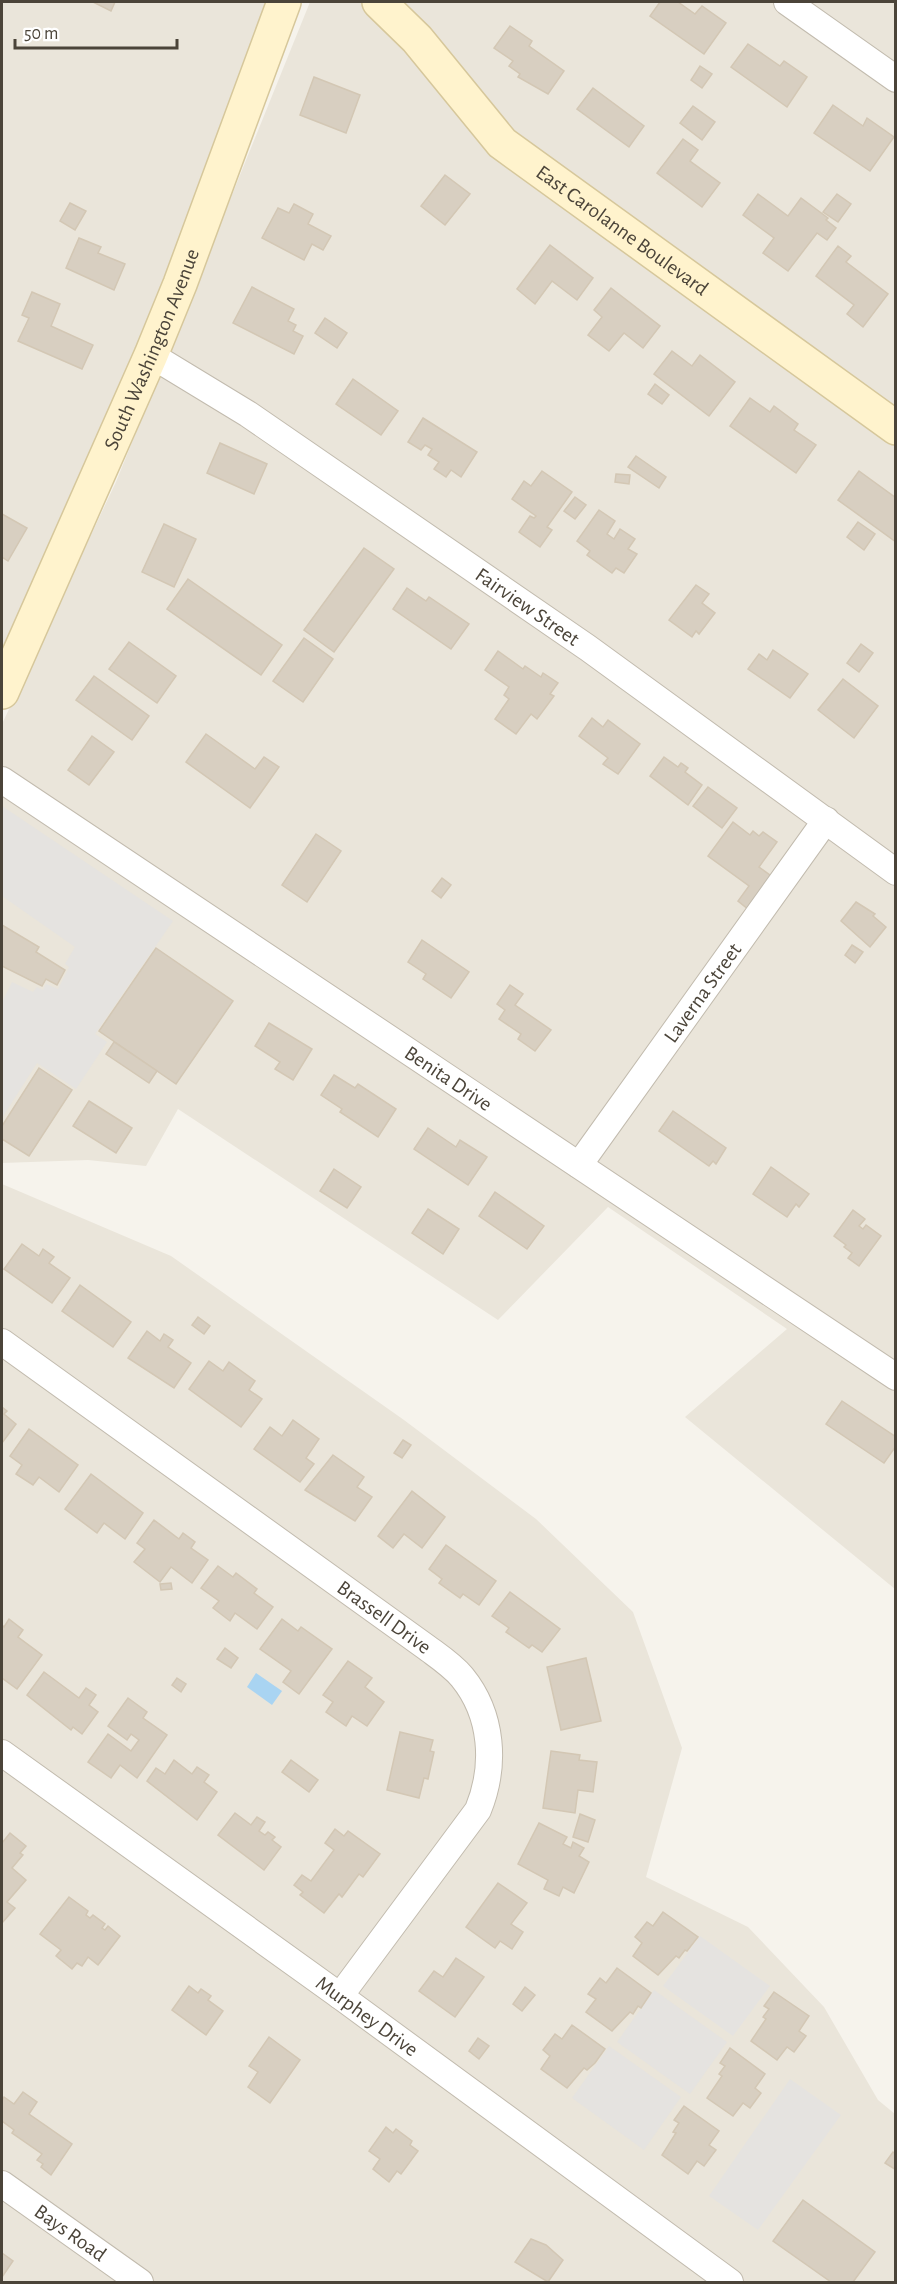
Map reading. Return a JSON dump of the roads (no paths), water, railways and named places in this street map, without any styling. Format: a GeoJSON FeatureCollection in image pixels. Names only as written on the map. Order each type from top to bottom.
{"type":"FeatureCollection","features":[{"type":"Feature","properties":{"kind":"street","name":"South Washington Avenue"},"geometry":{"type":"LineString","coordinates":[[2,692],[151,355],[180,284],[284,2]]}},
{"type":"Feature","properties":{"kind":"street","name":"East Carolanne Boulevard"},"geometry":{"type":"LineString","coordinates":[[379,2],[417,39],[502,143],[896,428]]}},
{"type":"Feature","properties":{"kind":"street"},"geometry":{"type":"LineString","coordinates":[[787,2],[896,79]]}},
{"type":"Feature","properties":{"kind":"street","name":"Fairview Street"},"geometry":{"type":"LineString","coordinates":[[151,355],[248,414],[342,477],[588,648],[896,872]]}},
{"type":"Feature","properties":{"kind":"street","name":"Benita Drive"},"geometry":{"type":"LineString","coordinates":[[2,780],[896,1377]]}},
{"type":"Feature","properties":{"kind":"street","name":"Laverna Street"},"geometry":{"type":"LineString","coordinates":[[579,1165],[826,820]]}},
{"type":"Feature","properties":{"kind":"street","name":"Brassell Drive"},"geometry":{"type":"LineString","coordinates":[[2,1342],[426,1647],[461,1676],[472,1692],[487,1733],[490,1754],[490,1774],[478,1810],[340,1996]]}},
{"type":"Feature","properties":{"kind":"street","name":"Murphey Drive"},"geometry":{"type":"LineString","coordinates":[[2,1753],[340,1996],[730,2283]]}},
{"type":"Feature","properties":{"kind":"street","name":"Bays Road"},"geometry":{"type":"LineString","coordinates":[[2,2184],[140,2283]]}},
{"type":"Feature","properties":{"kind":"water"},"geometry":{"type":"Polygon","coordinates":[[[256,1673],[282,1691],[272,1705],[247,1687],[256,1673]]]}}]}
